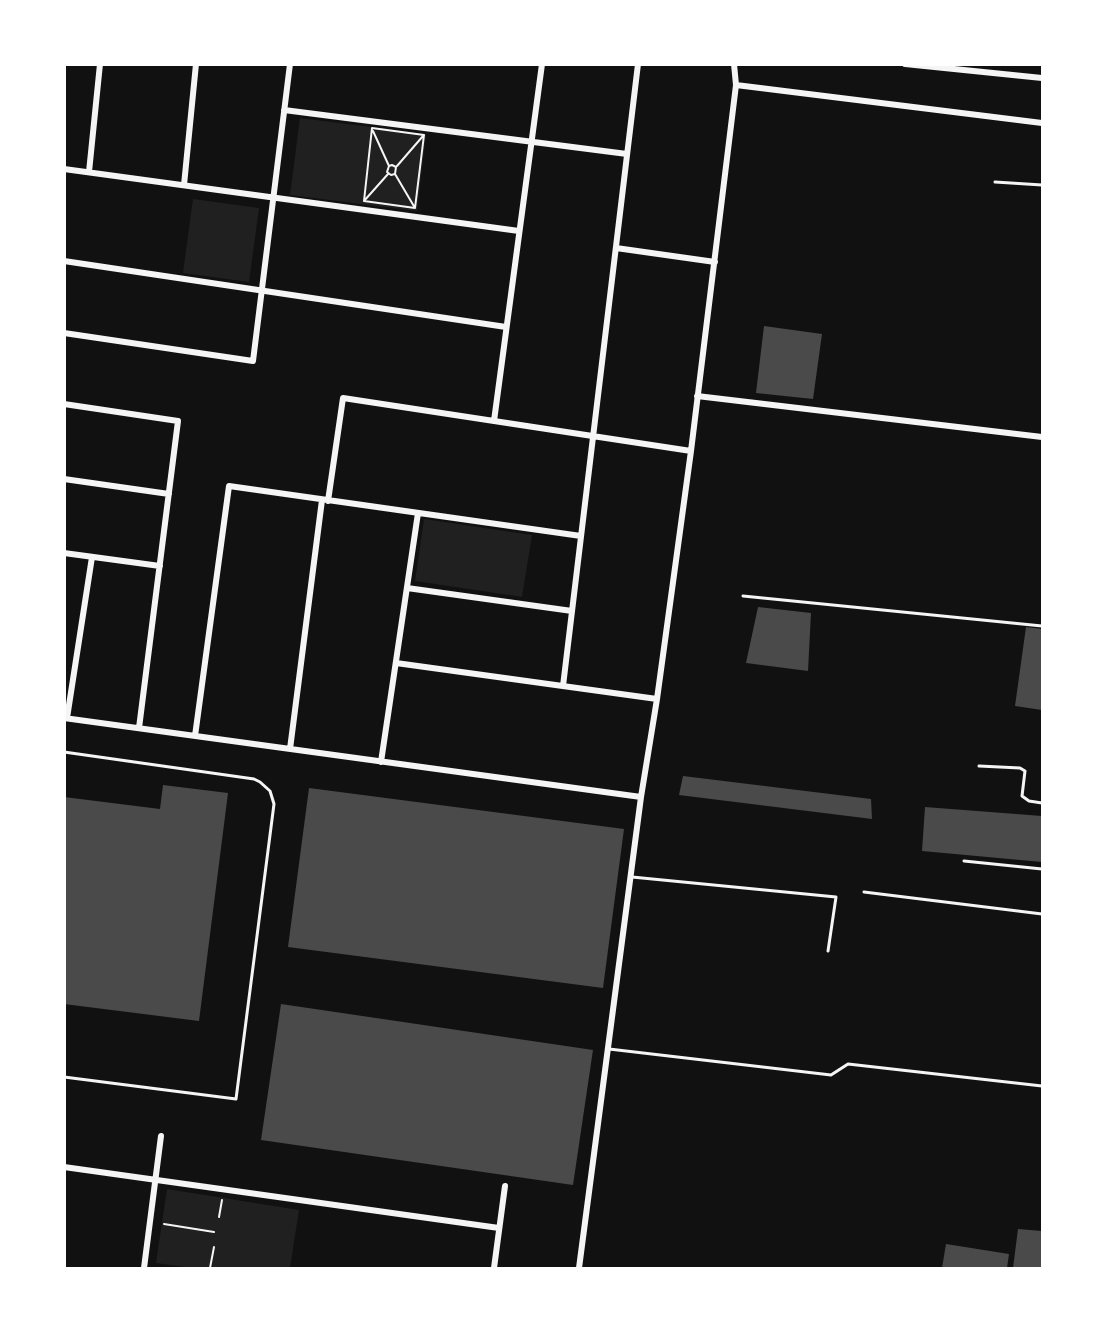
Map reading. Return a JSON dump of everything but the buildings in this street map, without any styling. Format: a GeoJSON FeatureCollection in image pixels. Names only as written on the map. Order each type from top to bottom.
{"type":"FeatureCollection","features":[{"type":"Feature","properties":{"kind":"street"},"geometry":{"type":"LineString","coordinates":[[89,172],[100,64]]}},
{"type":"Feature","properties":{"kind":"street"},"geometry":{"type":"LineString","coordinates":[[184,185],[196,64]]}},
{"type":"Feature","properties":{"kind":"street"},"geometry":{"type":"LineString","coordinates":[[64,333],[252,361],[290,64]]}},
{"type":"Feature","properties":{"kind":"street"},"geometry":{"type":"LineString","coordinates":[[494,421],[542,64]]}},
{"type":"Feature","properties":{"kind":"street"},"geometry":{"type":"LineString","coordinates":[[563,686],[638,64]]}},
{"type":"Feature","properties":{"kind":"street"},"geometry":{"type":"LineString","coordinates":[[579,1269],[630,876],[691,451],[736,85],[734,64]]}},
{"type":"Feature","properties":{"kind":"street"},"geometry":{"type":"LineString","coordinates":[[905,64],[1042,78]]}},
{"type":"Feature","properties":{"kind":"street"},"geometry":{"type":"LineString","coordinates":[[736,85],[1042,123]]}},
{"type":"Feature","properties":{"kind":"street"},"geometry":{"type":"LineString","coordinates":[[285,110],[424,132],[627,154]]}},
{"type":"Feature","properties":{"kind":"street"},"geometry":{"type":"LineString","coordinates":[[64,169],[519,231]]}},
{"type":"Feature","properties":{"kind":"street"},"geometry":{"type":"LineString","coordinates":[[616,248],[715,262]]}},
{"type":"Feature","properties":{"kind":"street"},"geometry":{"type":"LineString","coordinates":[[64,261],[506,327]]}},
{"type":"Feature","properties":{"kind":"street"},"geometry":{"type":"LineString","coordinates":[[697,396],[1042,437]]}},
{"type":"Feature","properties":{"kind":"street"},"geometry":{"type":"LineString","coordinates":[[290,749],[325,500],[344,398],[691,451]]}},
{"type":"Feature","properties":{"kind":"street"},"geometry":{"type":"LineString","coordinates":[[64,404],[178,421],[140,728]]}},
{"type":"Feature","properties":{"kind":"street"},"geometry":{"type":"LineString","coordinates":[[64,479],[169,494]]}},
{"type":"Feature","properties":{"kind":"street"},"geometry":{"type":"LineString","coordinates":[[195,736],[229,486],[581,536]]}},
{"type":"Feature","properties":{"kind":"street"},"geometry":{"type":"LineString","coordinates":[[381,762],[418,513]]}},
{"type":"Feature","properties":{"kind":"street"},"geometry":{"type":"LineString","coordinates":[[64,553],[160,566]]}},
{"type":"Feature","properties":{"kind":"street"},"geometry":{"type":"LineString","coordinates":[[92,557],[66,718],[641,797]]}},
{"type":"Feature","properties":{"kind":"street"},"geometry":{"type":"LineString","coordinates":[[407,588],[572,611]]}},
{"type":"Feature","properties":{"kind":"street"},"geometry":{"type":"LineString","coordinates":[[396,663],[657,699]]}},
{"type":"Feature","properties":{"kind":"street"},"geometry":{"type":"LineString","coordinates":[[144,1269],[161,1136]]}},
{"type":"Feature","properties":{"kind":"street"},"geometry":{"type":"LineString","coordinates":[[64,1167],[499,1228]]}},
{"type":"Feature","properties":{"kind":"street"},"geometry":{"type":"LineString","coordinates":[[494,1269],[504,1186]]}},
{"type":"Feature","properties":{"kind":"lane"},"geometry":{"type":"LineString","coordinates":[[995,182],[1042,185]]}},
{"type":"Feature","properties":{"kind":"lane"},"geometry":{"type":"LineString","coordinates":[[743,596],[1042,626]]}},
{"type":"Feature","properties":{"kind":"lane"},"geometry":{"type":"LineString","coordinates":[[64,752],[254,779],[270,791],[274,804],[236,1100],[64,1077]]}},
{"type":"Feature","properties":{"kind":"lane"},"geometry":{"type":"LineString","coordinates":[[979,766],[1020,768],[1025,771],[1022,796],[1029,801],[1042,802]]}},
{"type":"Feature","properties":{"kind":"lane"},"geometry":{"type":"LineString","coordinates":[[964,861],[1042,869]]}},
{"type":"Feature","properties":{"kind":"lane"},"geometry":{"type":"LineString","coordinates":[[630,876],[836,897],[828,951]]}},
{"type":"Feature","properties":{"kind":"lane"},"geometry":{"type":"LineString","coordinates":[[864,892],[1042,914]]}},
{"type":"Feature","properties":{"kind":"lane"},"geometry":{"type":"LineString","coordinates":[[608,1049],[831,1075],[849,1064],[1042,1086]]}},
{"type":"Feature","properties":{"kind":"path"},"geometry":{"type":"LineString","coordinates":[[373,125],[424,132]]}},
{"type":"Feature","properties":{"kind":"path"},"geometry":{"type":"LineString","coordinates":[[364,201],[388,173],[389,166],[373,125]]}},
{"type":"Feature","properties":{"kind":"path"},"geometry":{"type":"LineString","coordinates":[[363,210],[373,125]]}},
{"type":"Feature","properties":{"kind":"path"},"geometry":{"type":"LineString","coordinates":[[415,208],[395,174],[396,167],[424,132]]}},
{"type":"Feature","properties":{"kind":"path"},"geometry":{"type":"LineString","coordinates":[[413,217],[424,132]]}},
{"type":"Feature","properties":{"kind":"path"},"geometry":{"type":"LineString","coordinates":[[389,166],[396,167]]}},
{"type":"Feature","properties":{"kind":"path"},"geometry":{"type":"LineString","coordinates":[[388,173],[395,174]]}},
{"type":"Feature","properties":{"kind":"path"},"geometry":{"type":"LineString","coordinates":[[364,201],[415,208]]}},
{"type":"Feature","properties":{"kind":"path"},"geometry":{"type":"LineString","coordinates":[[219,1217],[222,1200]]}},
{"type":"Feature","properties":{"kind":"path"},"geometry":{"type":"LineString","coordinates":[[164,1224],[214,1232]]}},
{"type":"Feature","properties":{"kind":"path"},"geometry":{"type":"LineString","coordinates":[[210,1269],[214,1247]]}},
{"type":"Feature","properties":{"kind":"shaded area"},"geometry":{"type":"Polygon","coordinates":[[[300,118],[426,134],[417,211],[290,195],[300,118]]]}},
{"type":"Feature","properties":{"kind":"shaded area"},"geometry":{"type":"Polygon","coordinates":[[[193,199],[259,208],[249,282],[183,273],[193,199]]]}},
{"type":"Feature","properties":{"kind":"shaded area"},"geometry":{"type":"Polygon","coordinates":[[[424,519],[532,535],[522,597],[415,581],[424,519]]]}},
{"type":"Feature","properties":{"kind":"shaded area"},"geometry":{"type":"Polygon","coordinates":[[[167,1189],[299,1210],[290,1268],[192,1268],[156,1263],[167,1189]]]}}]}
